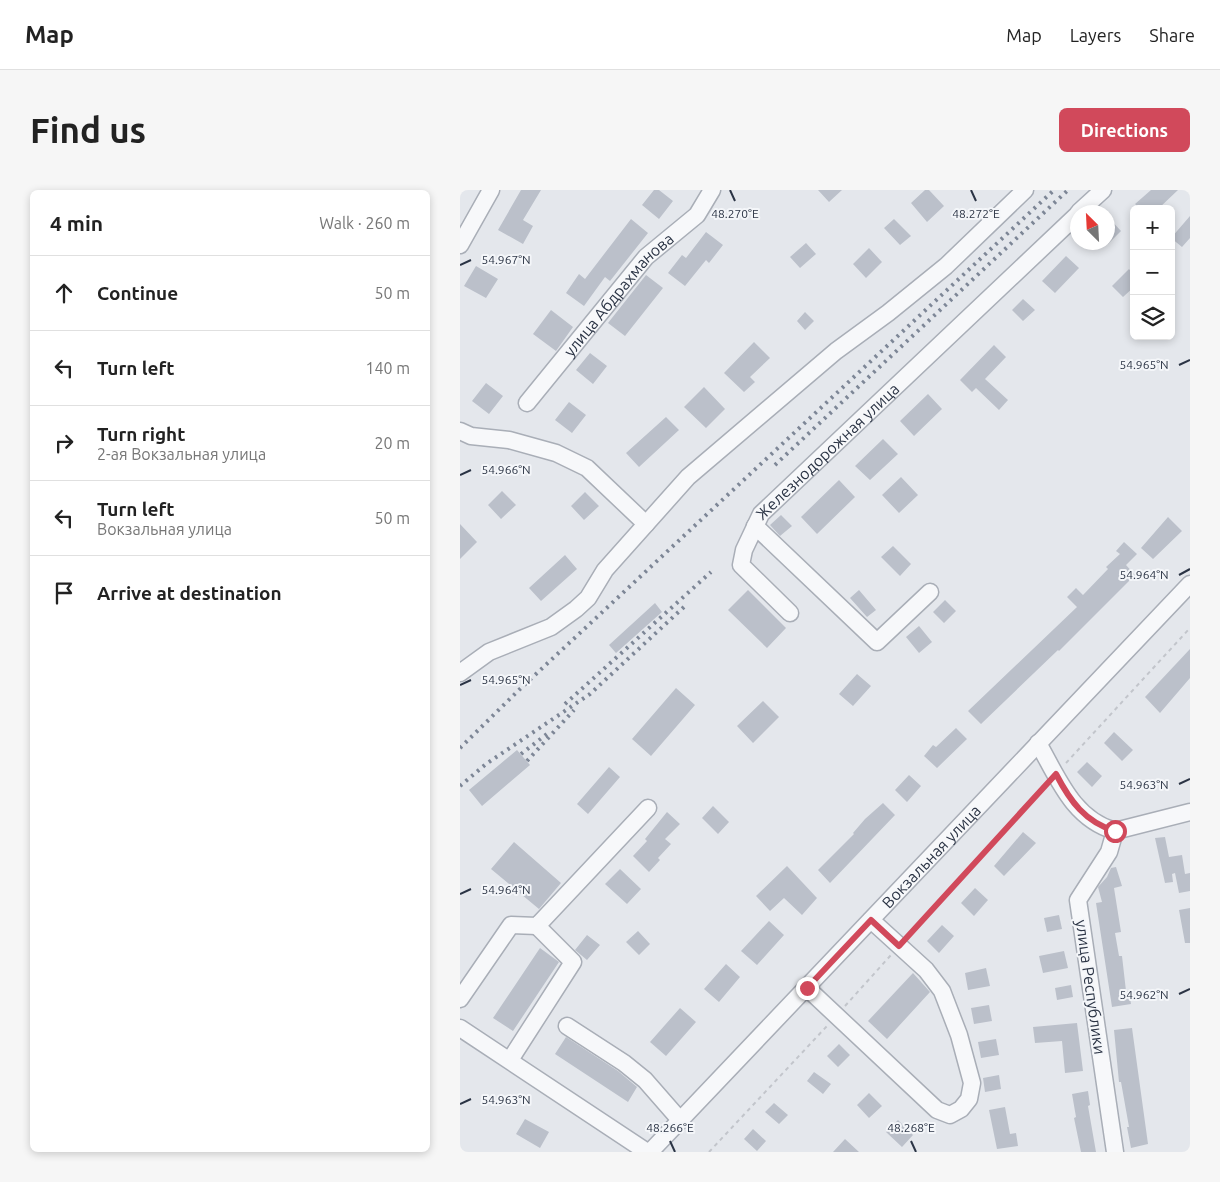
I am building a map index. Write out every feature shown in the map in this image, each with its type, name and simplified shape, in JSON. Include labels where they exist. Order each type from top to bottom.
[{"type":"street","points":[[460,245],[490,190]]},
{"type":"street","name":"улица Абдрахманова","points":[[527,403],[646,257],[697,215],[712,190]]},
{"type":"street","points":[[460,673],[489,652],[551,627],[576,610],[588,598],[605,570],[688,478],[836,351],[888,313],[946,266],[1025,190]]},
{"type":"street","name":"Железнодорожная улица","points":[[1087,205],[1103,190]]},
{"type":"street","name":"Железнодорожная улица","points":[[930,592],[877,642],[755,526],[762,514],[1070,221]]},
{"type":"street","points":[[460,432],[471,436],[509,440],[556,453],[587,468],[646,524]]},
{"type":"street","points":[[755,526],[744,550],[740,565],[790,613]]},
{"type":"street","name":"Вокзальная улица","points":[[649,1152],[1190,584]]},
{"type":"street","points":[[1038,742],[1067,795],[1087,818],[1100,827],[1115,831],[1190,812]]},
{"type":"street","points":[[537,926],[648,808]]},
{"type":"street","name":"улица Республики","points":[[1115,831],[1108,852],[1078,900],[1115,1152]]},
{"type":"street","points":[[807,988],[937,1110],[950,1115],[961,1109],[969,1099],[972,1083],[960,1035],[942,992],[926,970],[871,920]]},
{"type":"street","points":[[460,999],[511,925],[537,926],[573,962],[510,1060]]},
{"type":"street","points":[[567,1026],[624,1063],[645,1080],[680,1120]]},
{"type":"street","points":[[460,1028],[649,1152]]},
{"type":"path","points":[[709,1152],[836,1016],[1190,628]]},
{"type":"building","points":[[521,190],[541,190],[523,220],[533,226],[523,244],[498,230]]},
{"type":"building","points":[[654,190],[659,190],[673,201],[659,219],[642,205]]},
{"type":"building","points":[[818,190],[842,190],[829,202]]},
{"type":"building","points":[[925,190],[929,190],[944,206],[927,222],[911,203]]},
{"type":"building","points":[[1151,190],[1178,190],[1162,205],[1135,204]]},
{"type":"building","points":[[1190,216],[1190,238],[1182,247],[1175,241],[1175,233]]},
{"type":"building","points":[[631,219],[648,233],[610,281],[605,277],[584,306],[566,293],[579,274],[585,279]]},
{"type":"building","points":[[894,219],[911,236],[900,245],[884,228]]},
{"type":"building","points":[[1115,225],[1121,231],[1115,237]]},
{"type":"building","points":[[706,232],[723,245],[709,263],[706,260],[685,286],[668,273],[682,255],[686,258]]},
{"type":"building","points":[[806,243],[816,254],[800,268],[790,257]]},
{"type":"building","points":[[869,248],[882,262],[866,278],[853,264]]},
{"type":"building","points":[[1066,256],[1079,268],[1055,293],[1042,281]]},
{"type":"building","points":[[476,266],[498,279],[486,298],[464,286]]},
{"type":"building","points":[[1129,269],[1130,291],[1123,297],[1112,286]]},
{"type":"building","points":[[646,275],[663,288],[625,336],[608,323]]},
{"type":"building","points":[[1023,299],[1035,310],[1023,321],[1012,310]]},
{"type":"building","points":[[551,310],[573,327],[556,351],[533,334]]},
{"type":"building","points":[[805,312],[814,321],[805,330],[797,321]]},
{"type":"building","points":[[754,342],[770,358],[750,377],[755,382],[744,392],[724,373]]},
{"type":"building","points":[[994,345],[1006,357],[985,379],[1008,400],[999,410],[976,388],[972,392],[960,380]]},
{"type":"building","points":[[590,353],[607,366],[593,384],[576,370]]},
{"type":"building","points":[[486,383],[503,396],[489,414],[472,401]]},
{"type":"building","points":[[704,387],[725,409],[706,428],[684,407]]},
{"type":"building","points":[[928,394],[942,409],[914,436],[900,421]]},
{"type":"building","points":[[569,402],[586,415],[572,433],[555,420]]},
{"type":"building","points":[[666,417],[679,430],[639,467],[626,453]]},
{"type":"building","points":[[883,439],[898,454],[870,480],[855,466]]},
{"type":"building","points":[[901,477],[918,495],[899,513],[882,495]]},
{"type":"building","points":[[839,480],[855,497],[817,534],[801,517]]},
{"type":"building","points":[[502,491],[516,505],[501,519],[488,505]]},
{"type":"building","points":[[585,492],[599,506],[584,520],[571,506]]},
{"type":"building","points":[[781,515],[792,526],[780,536],[770,525]]},
{"type":"building","points":[[1168,517],[1182,531],[1153,559],[1141,548]]},
{"type":"building","points":[[460,524],[477,542],[460,559]]},
{"type":"building","points":[[1124,542],[1137,554],[1126,565],[1135,575],[1059,651],[981,724],[968,711],[1077,607],[1067,597],[1076,588],[1083,595],[1108,569],[1106,567],[1120,554],[1116,551]]},
{"type":"building","points":[[893,546],[911,564],[900,576],[881,557]]},
{"type":"building","points":[[565,555],[577,569],[541,601],[529,588]]},
{"type":"building","points":[[748,590],[786,628],[767,648],[728,610]]},
{"type":"building","points":[[859,590],[876,610],[867,617],[850,598]]},
{"type":"building","points":[[945,600],[956,611],[944,623],[933,612]]},
{"type":"building","points":[[655,603],[662,612],[616,653],[609,645]]},
{"type":"building","points":[[919,626],[932,642],[919,653],[906,637]]},
{"type":"building","points":[[1190,649],[1190,678],[1160,713],[1145,697]]},
{"type":"building","points":[[857,674],[871,686],[853,706],[839,694]]},
{"type":"building","points":[[676,688],[695,705],[651,756],[632,739]]},
{"type":"building","points":[[763,701],[779,717],[753,743],[737,726]]},
{"type":"building","points":[[956,728],[967,739],[937,768],[924,756],[933,745],[936,747]]},
{"type":"building","points":[[1114,732],[1133,750],[1122,761],[1104,743]]},
{"type":"building","points":[[517,750],[530,765],[482,806],[469,790]]},
{"type":"building","points":[[1087,762],[1102,776],[1092,787],[1077,772]]},
{"type":"building","points":[[609,767],[620,777],[588,814],[577,804]]},
{"type":"building","points":[[909,775],[921,786],[907,802],[895,790]]},
{"type":"building","points":[[883,803],[895,815],[830,883],[818,870],[854,834],[865,819]]},
{"type":"building","points":[[713,806],[729,822],[718,834],[702,818]]},
{"type":"building","points":[[667,812],[680,824],[665,839],[671,844],[658,858],[660,860],[649,872],[633,856],[647,841],[645,839]]},
{"type":"building","points":[[1023,832],[1036,843],[1004,876],[994,866]]},
{"type":"building","points":[[1165,837],[1169,857],[1182,855],[1185,874],[1190,873],[1190,891],[1179,893],[1175,873],[1172,874],[1173,882],[1165,883],[1155,838]]},
{"type":"building","points":[[514,842],[561,883],[539,909],[491,869]]},
{"type":"building","points":[[787,866],[817,898],[802,915],[784,898],[770,911],[756,896]]},
{"type":"building","points":[[1116,867],[1122,886],[1114,888],[1121,932],[1115,933],[1119,956],[1122,956],[1126,991],[1129,991],[1131,1004],[1112,1007],[1096,903],[1102,902],[1098,887],[1107,877],[1111,868]]},
{"type":"building","points":[[620,869],[641,889],[627,904],[605,884]]},
{"type":"building","points":[[975,888],[988,900],[974,916],[961,903]]},
{"type":"building","points":[[1190,908],[1190,943],[1185,943],[1179,910]]},
{"type":"building","points":[[1059,915],[1062,929],[1047,932],[1044,918]]},
{"type":"building","points":[[769,921],[784,935],[757,965],[741,951]]},
{"type":"building","points":[[942,925],[954,936],[939,953],[927,941]]},
{"type":"building","points":[[638,931],[650,944],[639,955],[626,942]]},
{"type":"building","points":[[587,935],[600,945],[587,960],[575,950]]},
{"type":"building","points":[[540,948],[559,962],[513,1031],[493,1018]]},
{"type":"building","points":[[1064,951],[1068,968],[1043,973],[1039,956]]},
{"type":"building","points":[[726,964],[740,977],[719,1002],[704,989]]},
{"type":"building","points":[[986,968],[990,986],[968,990],[965,973]]},
{"type":"building","points":[[913,973],[930,992],[887,1039],[868,1021]]},
{"type":"building","points":[[1071,985],[1073,997],[1057,1000],[1055,988]]},
{"type":"building","points":[[989,1005],[992,1021],[974,1024],[971,1008]]},
{"type":"building","points":[[680,1008],[696,1022],[666,1056],[650,1042]]},
{"type":"building","points":[[1077,1023],[1083,1071],[1065,1073],[1062,1041],[1035,1043],[1033,1027]]},
{"type":"building","points":[[1132,1028],[1148,1144],[1131,1148],[1121,1082],[1119,1082],[1114,1030]]},
{"type":"building","points":[[566,1037],[618,1071],[637,1087],[628,1102],[555,1054]]},
{"type":"building","points":[[996,1039],[999,1055],[981,1058],[978,1042]]},
{"type":"building","points":[[839,1044],[850,1055],[838,1067],[827,1056]]},
{"type":"building","points":[[814,1072],[831,1084],[823,1094],[807,1081]]},
{"type":"building","points":[[999,1075],[1001,1089],[985,1092],[983,1078]]},
{"type":"building","points":[[1088,1091],[1090,1105],[1088,1106],[1096,1152],[1081,1152],[1074,1118],[1076,1117],[1072,1094]]},
{"type":"building","points":[[869,1093],[882,1106],[869,1118],[857,1105]]},
{"type":"building","points":[[774,1103],[788,1115],[779,1124],[765,1112]]},
{"type":"building","points":[[1005,1107],[1010,1134],[1016,1133],[1018,1146],[997,1149],[989,1110]]},
{"type":"building","points":[[525,1119],[549,1132],[540,1148],[516,1134]]},
{"type":"building","points":[[898,1120],[913,1135],[902,1147],[886,1132]]},
{"type":"building","points":[[753,1129],[766,1141],[757,1151],[744,1139]]},
{"type":"building","points":[[845,1139],[859,1152],[833,1152]]},
{"type":"railway","points":[[460,748],[520,689],[1054,190]]},
{"type":"railway","points":[[775,465],[1068,190]]},
{"type":"railway","points":[[565,704],[711,572]]},
{"type":"railway","points":[[460,786],[486,764],[590,694],[685,606]]},
{"type":"railway","points":[[527,761],[574,710]]},
{"type":"railway","points":[[521,754],[547,734]]},
{"type":"route","points":[[807,988],[871,920],[899,946],[1056,774],[1067,795],[1087,818],[1100,827],[1115,831]]}]
